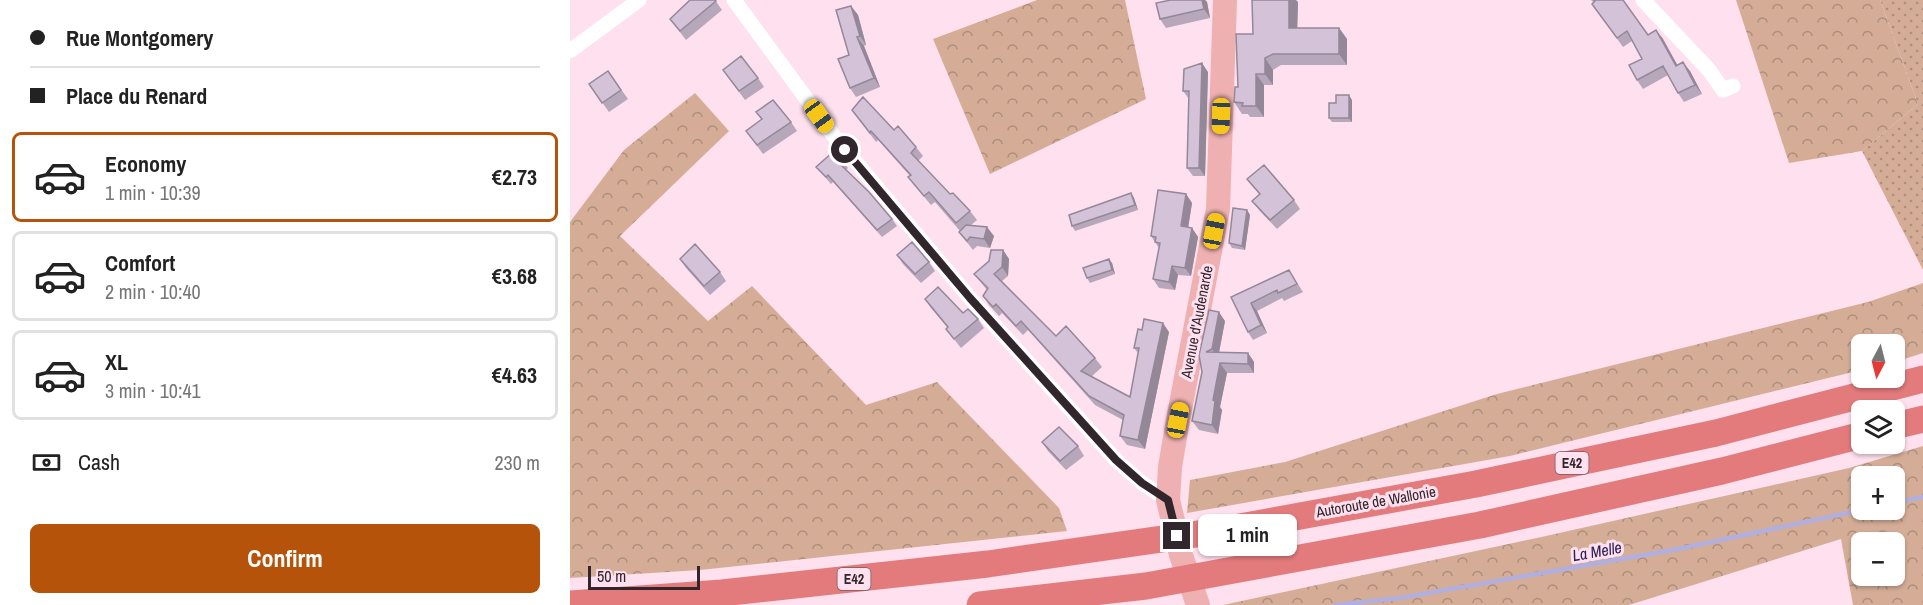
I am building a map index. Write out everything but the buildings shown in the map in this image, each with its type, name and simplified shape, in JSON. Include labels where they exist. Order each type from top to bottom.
[{"type":"highway","name":"Autoroute de Wallonie","points":[[570,604],[745,591],[988,564],[1218,531],[1476,483],[1693,438],[1923,379]]},
{"type":"highway","points":[[1905,423],[1923,419]]},
{"type":"highway","points":[[980,605],[1146,586],[1480,525],[1722,471],[1851,438]]},
{"type":"main road","name":"Avenue d'Audenarde","points":[[1198,605],[1181,555],[1168,500],[1170,467],[1178,420],[1218,209],[1225,0]]},
{"type":"street","points":[[570,51],[639,0]]},
{"type":"street","points":[[734,0],[833,135],[970,298],[1116,460],[1142,483],[1168,500]]},
{"type":"street","points":[[1643,0],[1709,70],[1723,90],[1733,86]]},
{"type":"green space","points":[[1037,0],[1125,0],[1146,99],[990,174],[933,39]]},
{"type":"green space","points":[[1736,0],[1880,0],[1918,104],[1862,151],[1789,163]]},
{"type":"green space","points":[[1880,0],[1923,0],[1923,270],[1862,151],[1918,104]]},
{"type":"green space","points":[[695,93],[729,131],[620,236],[708,321],[752,286],[866,405],[937,382],[1059,508],[1067,531],[700,570],[570,578],[570,222],[624,150]]},
{"type":"green space","points":[[1923,283],[1923,353],[1905,359],[1905,334],[1851,334],[1851,372],[1510,456],[1187,513],[1190,480],[1285,462],[1497,394],[1868,302]]},
{"type":"green space","points":[[1923,446],[1923,605],[1853,605],[1841,539],[1629,605],[1223,605],[1851,467],[1851,520],[1905,520],[1905,466],[1856,466],[1896,454],[1905,454],[1905,451]]},
{"type":"waterway","name":"La Melle","points":[[1905,501],[1923,497]]},
{"type":"waterway","name":"La Melle","points":[[1335,605],[1400,598],[1678,549],[1851,512]]},
{"type":"route","points":[[845,150],[970,298],[1116,460],[1142,483],[1168,500],[1177,536]]}]
